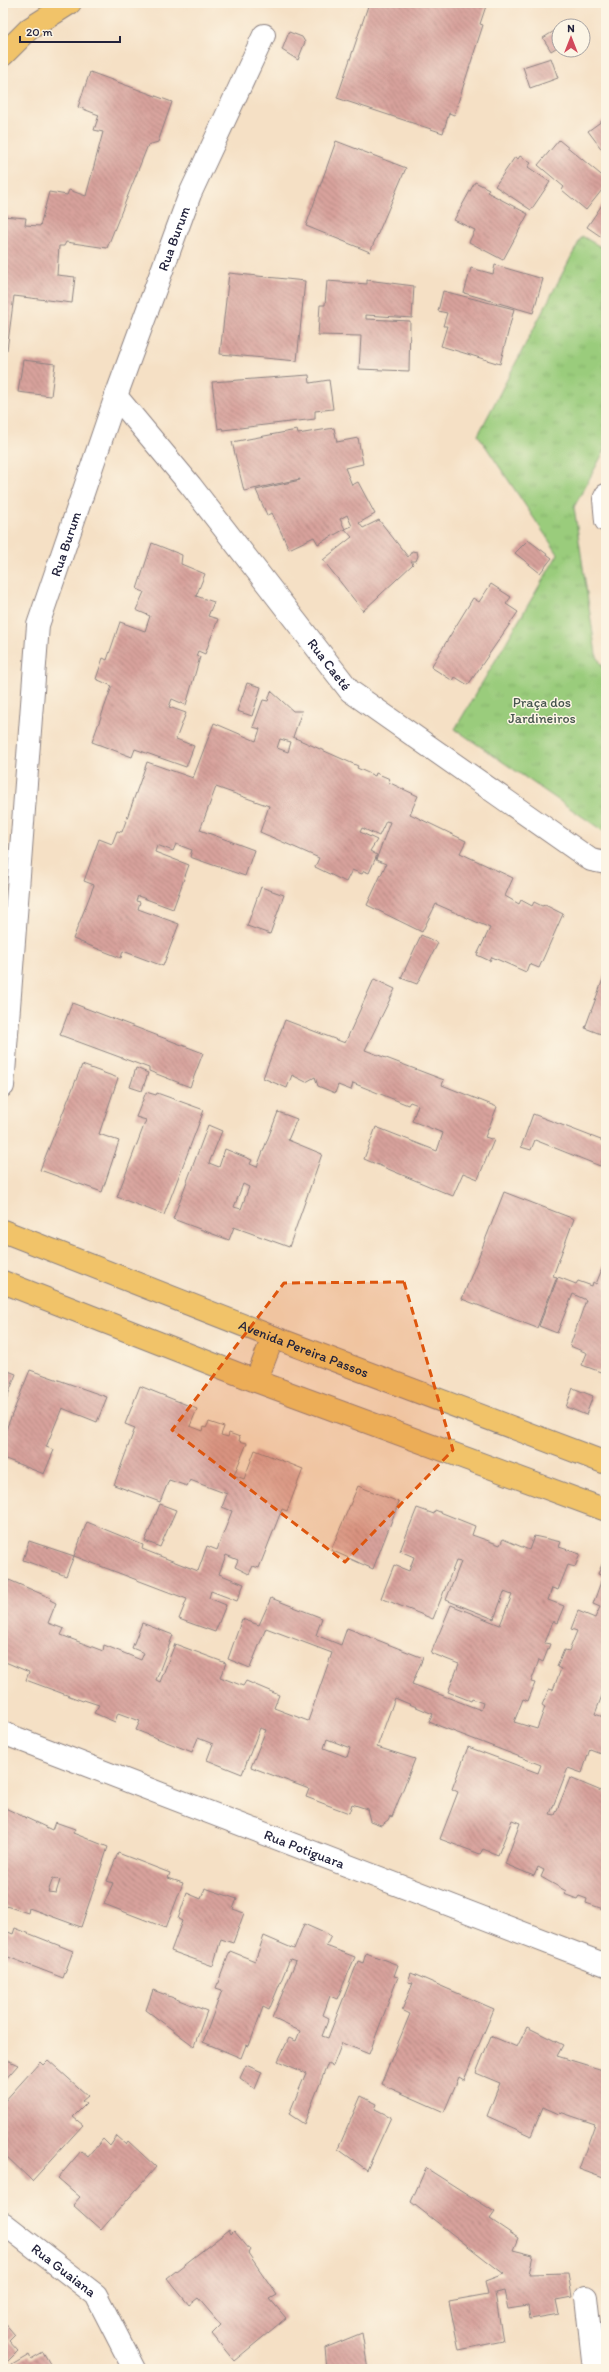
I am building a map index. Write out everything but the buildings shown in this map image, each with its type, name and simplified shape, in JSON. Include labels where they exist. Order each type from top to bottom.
[{"type":"main road","points":[[3,55],[28,29],[70,3]]},
{"type":"main road","name":"Avenida Pereira Passos","points":[[3,1231],[273,1337],[606,1463]]},
{"type":"main road","points":[[3,1282],[256,1381],[606,1510]]},
{"type":"main road","points":[[256,1381],[273,1337]]},
{"type":"street","name":"Rua Burum","points":[[3,1086],[38,625],[116,396],[190,194],[264,35]]},
{"type":"street","name":"Rua Caeté","points":[[116,396],[192,486],[350,691],[591,860],[606,863]]},
{"type":"street","points":[[606,495],[604,499],[606,521]]},
{"type":"street","name":"Rua Potiguara","points":[[3,1733],[606,1965]]},
{"type":"street","name":"Rua Guaiana","points":[[3,2223],[96,2295],[134,2369]]},
{"type":"street","points":[[586,2297],[594,2369]]},
{"type":"highlighted area","points":[[404,1282],[453,1450],[345,1562],[172,1430],[284,1283]]},
{"type":"green space","name":"Praça dos Jardineiros","points":[[582,236],[606,250],[606,448],[574,507],[596,654],[606,674],[606,833],[455,729],[558,554],[478,435]]}]
